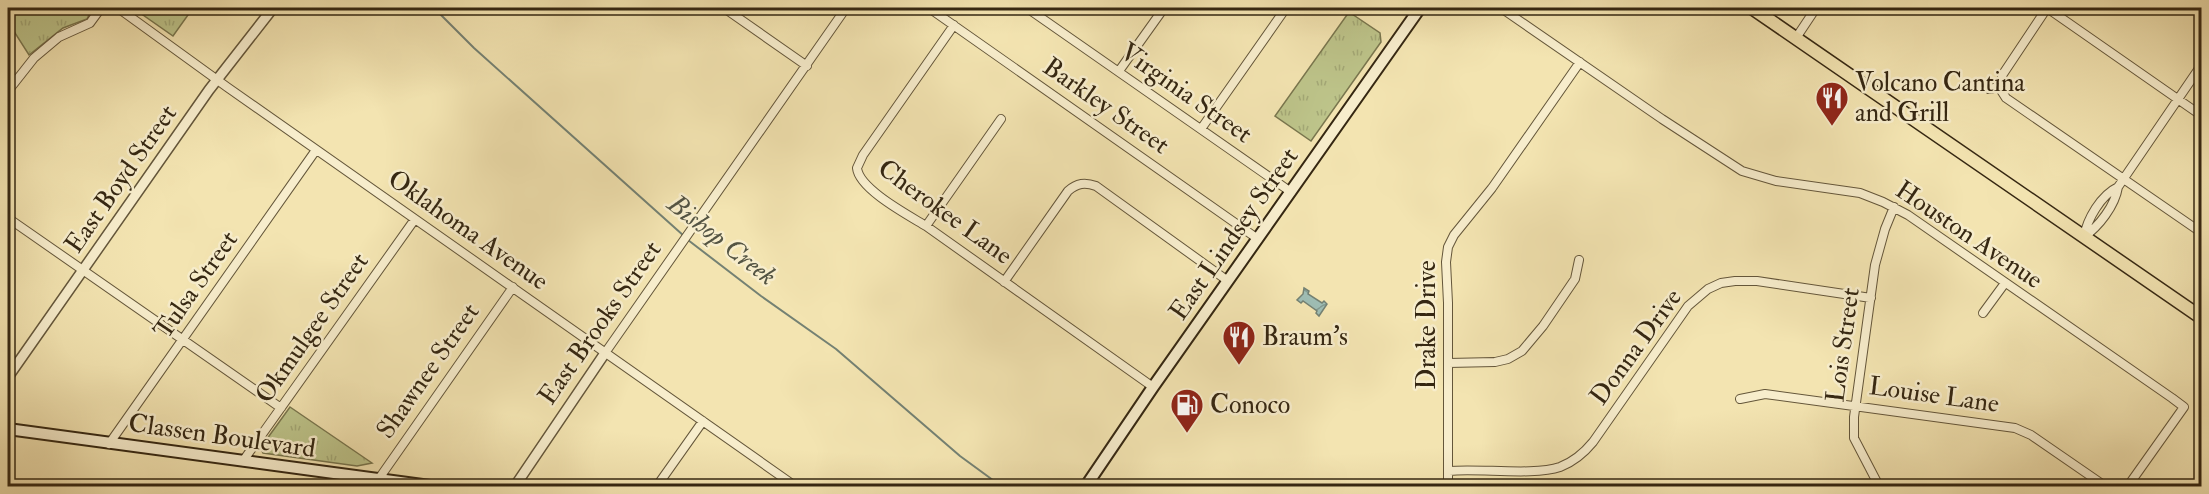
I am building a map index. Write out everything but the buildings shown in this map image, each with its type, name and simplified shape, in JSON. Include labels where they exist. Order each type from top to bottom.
[{"type":"main road","name":"East Lindsey Street","points":[[1086,486],[1420,8]]},
{"type":"main road","points":[[1752,8],[2202,318]]},
{"type":"main road","name":"Classen Boulevard","points":[[8,429],[430,486]]},
{"type":"street","points":[[8,92],[33,58],[59,37],[90,23],[101,8]]},
{"type":"street","name":"Oklahoma Avenue","points":[[118,8],[795,486]]},
{"type":"street","name":"East Boyd Street","points":[[8,377],[217,79],[273,8]]},
{"type":"street","points":[[724,8],[807,66]]},
{"type":"street","name":"East Brooks Street","points":[[514,486],[846,8]]},
{"type":"street","name":"Barkley Street","points":[[929,8],[1258,239]]},
{"type":"street","name":"Virginia Street","points":[[1027,8],[1038,11],[1291,192]]},
{"type":"street","points":[[1119,71],[1164,8]]},
{"type":"street","points":[[1201,129],[1286,8]]},
{"type":"street","name":"Houston Avenue","points":[[1501,8],[1719,158],[1742,171],[1776,181],[1860,193],[1894,207],[2184,407],[2128,486]]},
{"type":"street","points":[[1796,38],[1816,8]]},
{"type":"street","points":[[2202,116],[2047,8],[2003,74],[1999,87],[2006,98],[2202,233]]},
{"type":"street","name":"Cherokee Lane","points":[[954,25],[863,155],[857,168],[861,180],[1153,387]]},
{"type":"street","name":"Drake Drive","points":[[1448,486],[1446,262],[1448,247],[1454,235],[1492,188],[1580,62]]},
{"type":"street","points":[[2084,237],[2098,224],[2116,196],[2123,179],[2202,64]]},
{"type":"street","points":[[1989,89],[1999,87]]},
{"type":"street","points":[[926,226],[1001,119]]},
{"type":"street","name":"Tulsa Street","points":[[109,444],[316,150]]},
{"type":"street","points":[[1004,282],[1065,196],[1078,184],[1096,186],[1228,281]]},
{"type":"street","name":"Lois Street","points":[[1879,486],[1854,438],[1855,405],[1878,255],[1894,207]]},
{"type":"street","points":[[8,218],[281,408]]},
{"type":"street","name":"Okmulgee Street","points":[[243,462],[415,219]]},
{"type":"street","points":[[1448,363],[1495,362],[1508,359],[1522,351],[1543,326],[1575,279],[1579,260]]},
{"type":"street","name":"Donna Drive","points":[[1449,471],[1544,469],[1562,466],[1574,459],[1586,450],[1598,435],[1688,306],[1702,292],[1721,283],[1735,280],[1757,281],[1871,298]]},
{"type":"street","points":[[1983,313],[2005,283]]},
{"type":"street","name":"Shawnee Street","points":[[378,480],[513,287]]},
{"type":"street","name":"Louise Lane","points":[[1740,399],[1765,394],[2016,428],[2031,435],[2105,486]]},
{"type":"street","points":[[657,486],[703,421]]},
{"type":"street","points":[[521,486],[524,473]]},
{"type":"street","points":[[1093,486],[1095,474]]},
{"type":"green space","points":[[8,8],[92,9],[87,19],[63,28],[29,55],[8,22]]},
{"type":"green space","points":[[133,8],[193,8],[173,36]]},
{"type":"green space","points":[[1349,12],[1380,33],[1381,42],[1311,141],[1275,116]]},
{"type":"green space","points":[[290,407],[372,463],[357,466],[263,453],[261,449],[264,443]]},
{"type":"water","points":[[1304,288],[1309,291],[1308,294],[1327,304],[1319,316],[1317,311],[1303,301],[1301,303],[1297,300],[1303,294]]},
{"type":"waterway","name":"Bishop Creek","points":[[434,8],[474,48],[684,236]]},
{"type":"waterway","name":"Bishop Creek","points":[[688,240],[761,296],[836,349],[960,456],[1001,486]]},
{"type":"place","name":"Volcano Cantina and Grill","points":[[1832,127]]},
{"type":"place","name":"Braum's","points":[[1239,366]]},
{"type":"place","name":"Conoco","points":[[1187,434]]}]
